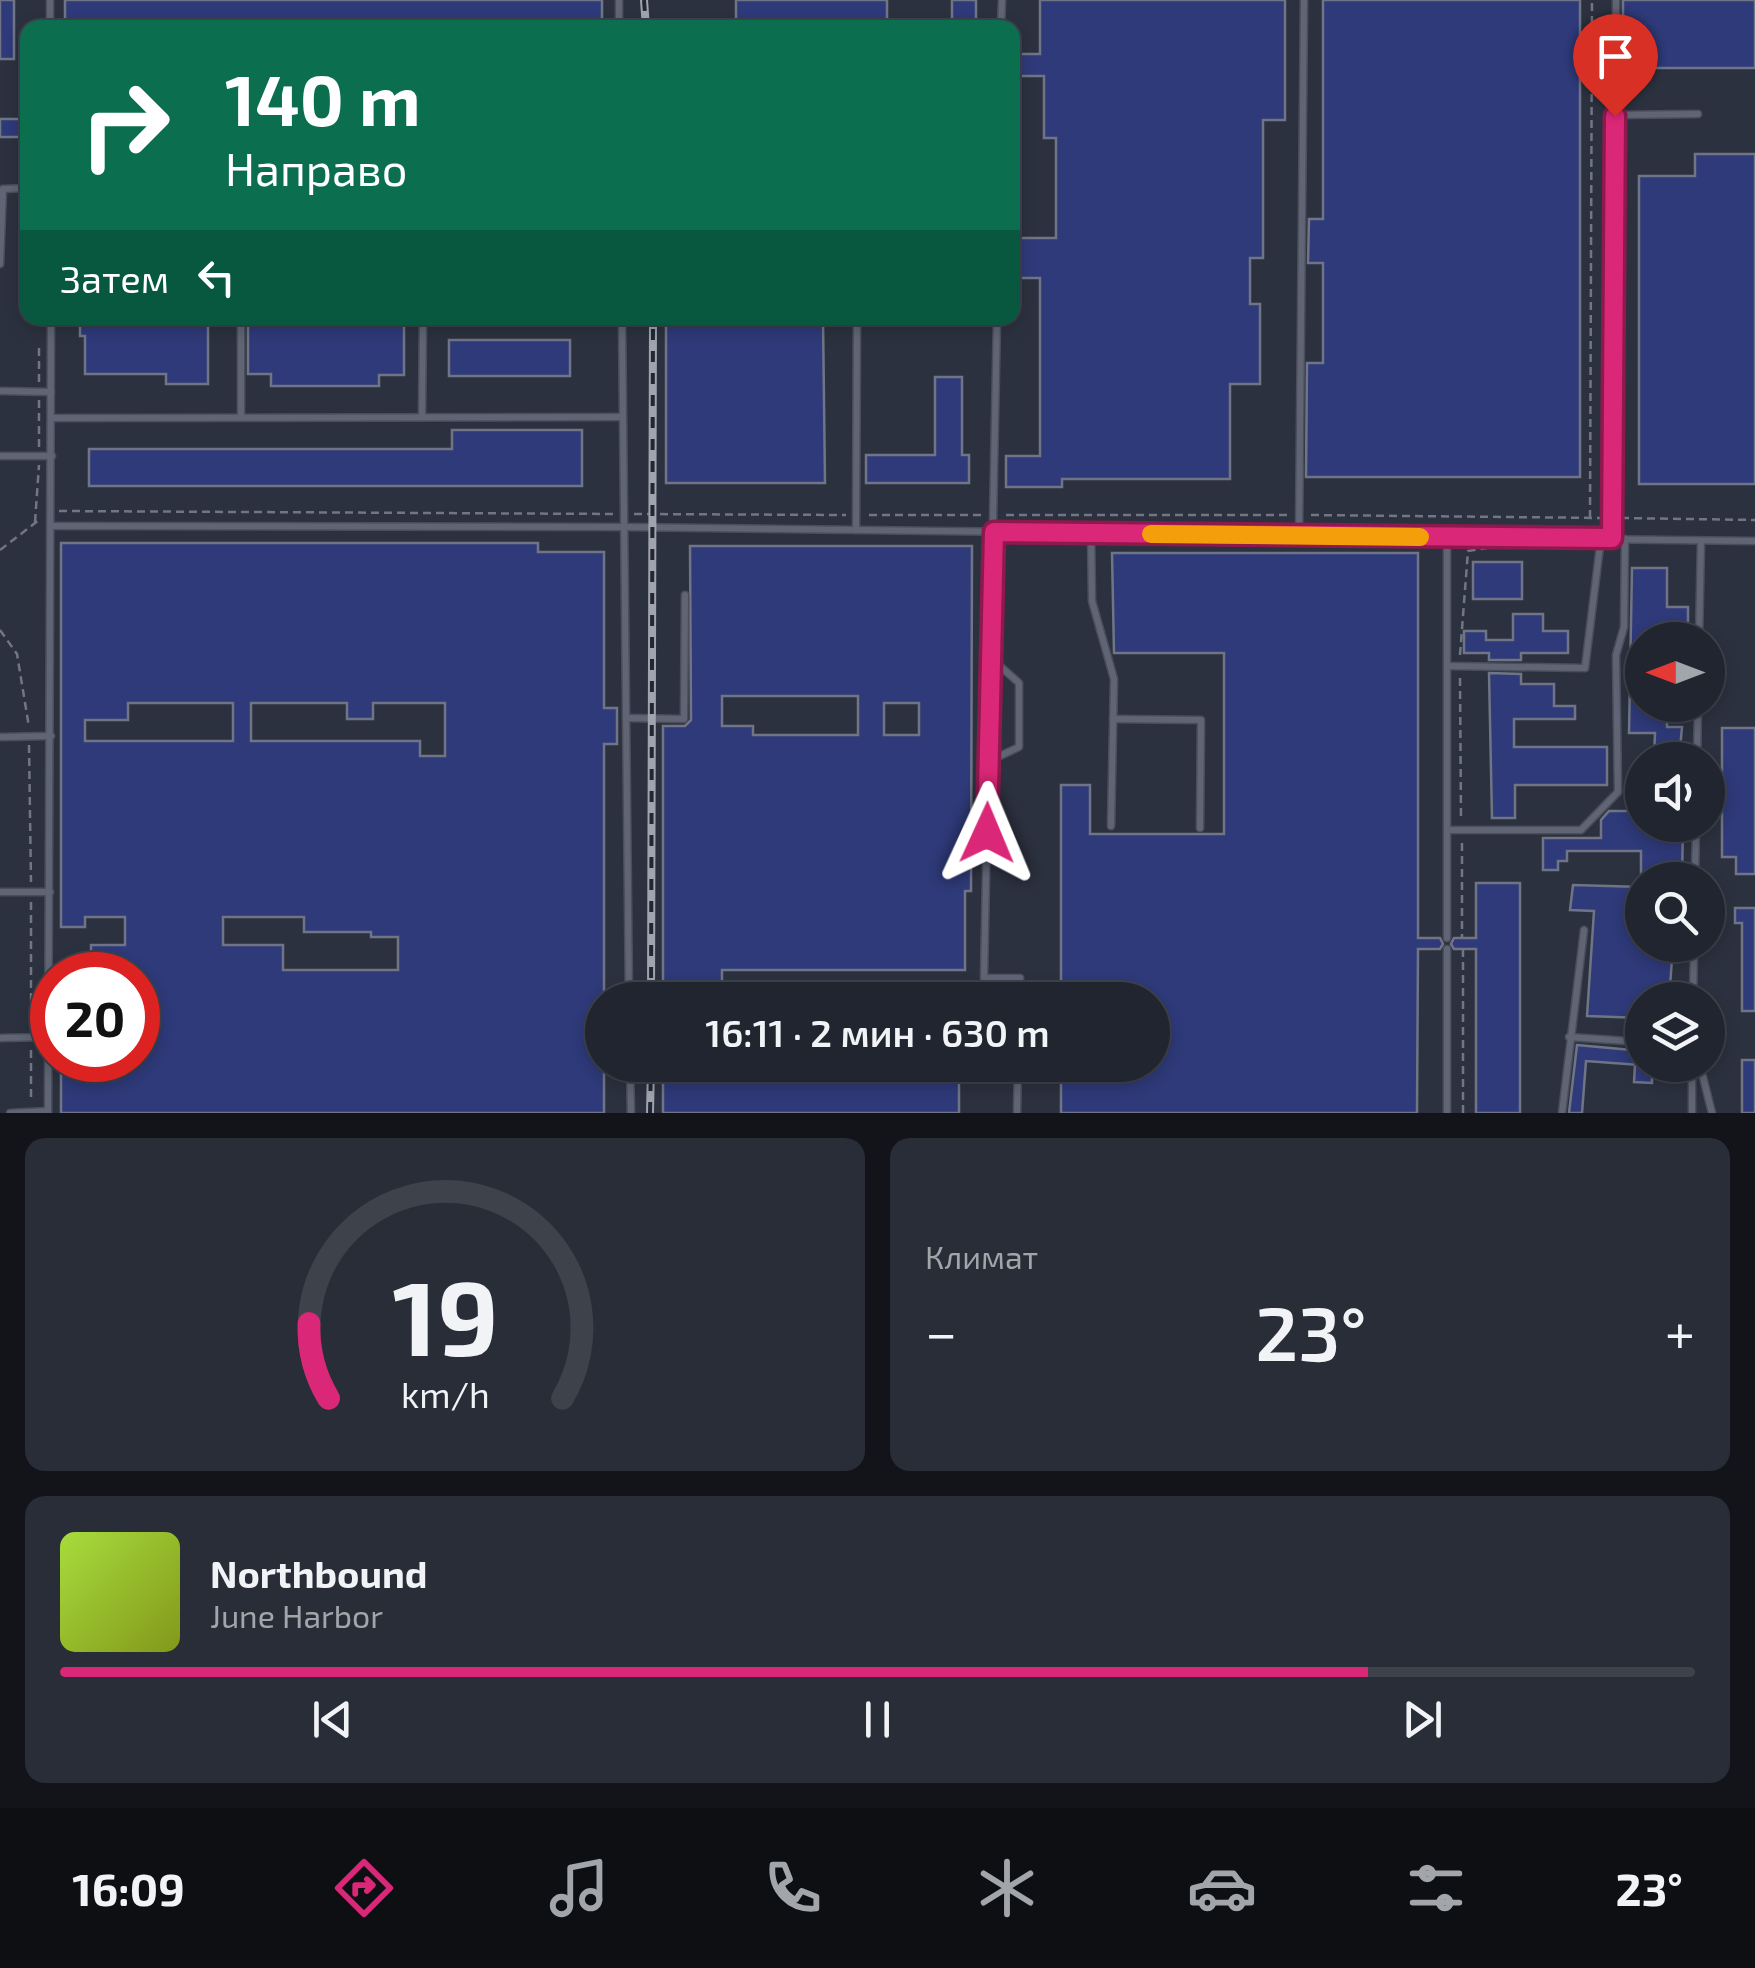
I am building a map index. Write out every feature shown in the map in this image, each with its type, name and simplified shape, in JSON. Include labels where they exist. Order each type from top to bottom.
[{"type":"lane","points":[[1299,536],[1304,0]]},
{"type":"lane","points":[[1612,538],[1616,0]]},
{"type":"lane","points":[[1615,116],[1698,114]]},
{"type":"lane","points":[[0,264],[3,190],[20,189]]},
{"type":"lane","points":[[50,952],[51,325]]},
{"type":"lane","points":[[241,325],[241,418]]},
{"type":"lane","points":[[422,325],[422,417]]},
{"type":"lane","points":[[622,325],[630,982]]},
{"type":"lane","points":[[856,530],[857,325]]},
{"type":"lane","points":[[997,325],[984,978],[1020,978],[1020,982]]},
{"type":"lane","points":[[0,391],[51,392]]},
{"type":"lane","points":[[52,418],[623,417]]},
{"type":"lane","points":[[0,456],[52,456]]},
{"type":"lane","points":[[52,526],[624,527],[1755,541]]},
{"type":"lane","points":[[1091,533],[1092,601],[1114,679],[1111,826]]},
{"type":"lane","points":[[1447,538],[1447,938]]},
{"type":"lane","points":[[1447,666],[1586,668],[1601,538]]},
{"type":"lane","points":[[1447,830],[1582,830],[1618,792],[1616,655],[1624,626],[1625,538]]},
{"type":"lane","points":[[1699,622],[1701,541]]},
{"type":"lane","points":[[626,718],[684,719],[685,595]]},
{"type":"lane","points":[[989,761],[1018,746],[1019,683],[991,658]]},
{"type":"lane","points":[[1113,719],[1200,720],[1200,828]]},
{"type":"lane","points":[[0,737],[50,736]]},
{"type":"lane","points":[[0,892],[50,892]]},
{"type":"lane","points":[[1562,1113],[1584,930]]},
{"type":"lane","points":[[1447,949],[1447,1113]]},
{"type":"lane","points":[[1569,1037],[1625,1041]]},
{"type":"lane","points":[[0,1038],[30,1038]]},
{"type":"lane","points":[[10,1113],[48,1112],[48,1082]]},
{"type":"lane","points":[[630,1082],[631,1113]]},
{"type":"lane","points":[[1017,1113],[1018,1082]]},
{"type":"lane","points":[[1692,1113],[1695,1082]]},
{"type":"lane","points":[[1702,1082],[1712,1113]]},
{"type":"path","points":[[1590,518],[1592,0]]},
{"type":"path","points":[[35,523],[39,336]]},
{"type":"path","points":[[0,550],[52,511],[1755,520]]},
{"type":"path","points":[[1462,938],[1460,666],[1468,551],[1487,551],[1488,517]]},
{"type":"path","points":[[0,630],[16,654],[29,736],[32,952]]},
{"type":"path","points":[[1463,949],[1463,1113]]},
{"type":"path","points":[[31,1082],[31,1112]]},
{"type":"building","points":[[0,0],[14,0],[14,59],[0,59]]},
{"type":"building","points":[[65,0],[602,0],[602,20],[65,20]]},
{"type":"building","points":[[736,0],[887,0],[887,20],[736,20]]},
{"type":"building","points":[[952,0],[976,0],[976,20],[952,20]]},
{"type":"building","points":[[1040,0],[1285,0],[1285,120],[1263,120],[1263,258],[1250,258],[1250,304],[1260,304],[1260,384],[1230,384],[1230,479],[1062,479],[1062,487],[1006,487],[1006,456],[1040,456],[1040,278],[1020,278],[1020,238],[1056,238],[1056,138],[1044,138],[1044,76],[1020,76],[1020,54],[1040,54]]},
{"type":"building","points":[[1323,0],[1580,0],[1580,477],[1306,477],[1307,363],[1323,363],[1323,263],[1308,263],[1309,219],[1323,219]]},
{"type":"building","points":[[1623,0],[1755,0],[1755,68],[1623,68]]},
{"type":"building","points":[[0,119],[20,119],[20,137],[0,137]]},
{"type":"building","points":[[1695,154],[1755,154],[1755,484],[1639,484],[1639,176],[1695,176]]},
{"type":"building","points":[[80,325],[208,325],[208,384],[166,384],[166,374],[85,374],[85,336],[80,336]]},
{"type":"building","points":[[248,325],[404,325],[404,375],[379,375],[379,386],[271,386],[271,374],[248,374]]},
{"type":"building","points":[[666,325],[823,325],[825,483],[666,483]]},
{"type":"building","points":[[449,340],[570,340],[570,376],[449,376]]},
{"type":"building","points":[[935,377],[962,377],[962,455],[969,455],[969,483],[866,483],[866,455],[935,455]]},
{"type":"building","points":[[452,430],[582,430],[582,486],[89,486],[89,449],[452,449]]},
{"type":"building","points":[[61,543],[538,543],[538,552],[604,552],[604,708],[617,708],[617,744],[604,744],[604,982],[585,982],[585,1082],[604,1082],[604,1113],[61,1113],[61,1082],[160,1082],[160,952],[91,952],[91,945],[125,945],[125,917],[85,917],[85,927],[61,927]],"holes":[[[128,703],[233,703],[233,741],[85,741],[85,720],[128,720]],[[251,703],[347,703],[347,719],[373,719],[373,703],[445,703],[445,756],[420,756],[420,741],[251,741]],[[223,917],[304,917],[304,932],[371,932],[371,937],[398,937],[398,970],[283,970],[283,945],[223,945]]]},
{"type":"building","points":[[690,546],[972,546],[971,891],[965,891],[965,970],[722,970],[722,982],[663,982],[663,726],[685,726],[691,720]],"holes":[[[722,696],[858,696],[858,735],[753,735],[753,726],[722,726]],[[884,703],[919,703],[919,735],[884,735]]]},
{"type":"building","points":[[1112,553],[1418,553],[1418,938],[1440,938],[1443,944],[1440,949],[1418,949],[1417,1113],[1061,1113],[1061,1082],[1170,1082],[1170,982],[1061,982],[1061,785],[1090,785],[1090,834],[1224,834],[1224,653],[1114,653]]},
{"type":"building","points":[[1473,562],[1522,562],[1522,599],[1473,599]]},
{"type":"building","points":[[1632,568],[1667,568],[1667,607],[1688,607],[1688,622],[1631,622]]},
{"type":"building","points":[[1513,614],[1543,614],[1543,631],[1568,631],[1568,653],[1521,653],[1521,660],[1489,660],[1489,653],[1464,653],[1464,631],[1486,631],[1486,640],[1513,640]]},
{"type":"building","points":[[1489,673],[1521,674],[1521,684],[1554,684],[1554,706],[1575,706],[1575,719],[1514,719],[1514,747],[1607,747],[1607,785],[1515,785],[1515,818],[1492,818]]},
{"type":"building","points":[[1629,722],[1667,722],[1667,727],[1682,727],[1681,742],[1655,742],[1655,733],[1629,733]]},
{"type":"building","points":[[1722,728],[1755,728],[1755,874],[1736,874],[1736,857],[1722,857]]},
{"type":"building","points":[[1609,811],[1625,811],[1625,842],[1683,842],[1682,862],[1641,862],[1641,851],[1567,851],[1567,861],[1558,861],[1558,870],[1543,870],[1543,838],[1601,838],[1601,820]]},
{"type":"building","points":[[1476,883],[1520,883],[1520,1113],[1476,1113],[1476,949],[1454,949],[1451,944],[1454,938],[1476,938]]},
{"type":"building","points":[[1573,885],[1625,887],[1625,962],[1672,962],[1670,982],[1625,982],[1625,1017],[1587,1016],[1594,911],[1570,910]]},
{"type":"building","points":[[1735,908],[1755,908],[1755,1011],[1742,1011],[1742,923],[1735,923]]},
{"type":"building","points":[[1577,1045],[1625,1049],[1625,1064],[1586,1061],[1582,1113],[1569,1113]]},
{"type":"building","points":[[1742,1060],[1755,1060],[1755,1113],[1742,1113]]},
{"type":"building","points":[[663,1082],[959,1082],[959,1113],[663,1113]]},
{"type":"railway","points":[[644,0],[645,20]]},
{"type":"railway","points":[[651,982],[653,325]]},
{"type":"railway","points":[[650,1113],[651,1082]]},
{"type":"slow traffic","points":[[1151,534],[1420,537]]},
{"type":"route","points":[[987,833],[994,532],[1612,538],[1615,116]]}]
